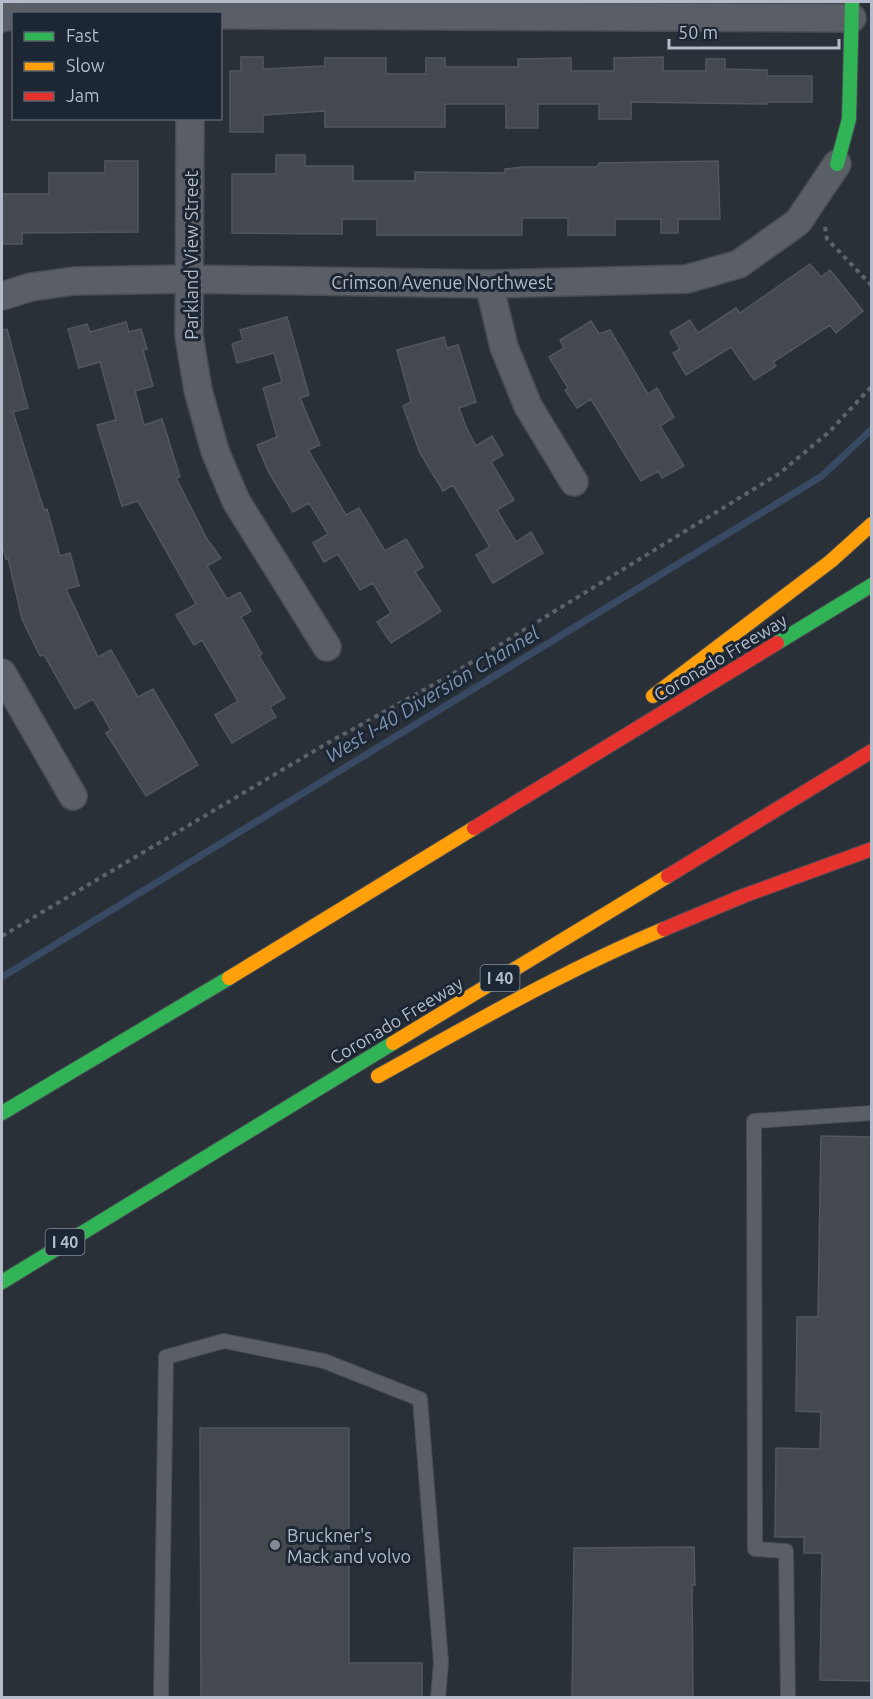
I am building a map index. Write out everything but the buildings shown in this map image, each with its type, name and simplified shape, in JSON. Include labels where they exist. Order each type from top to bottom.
[{"type":"main road","points":[[837,164],[849,119],[852,10]]},
{"type":"main road","points":[[638,707],[831,561],[872,524]]},
{"type":"main road","name":"Coronado Freeway","points":[[2,1113],[872,585]]},
{"type":"main road","points":[[470,831],[610,728]]},
{"type":"main road","name":"Coronado Freeway","points":[[2,1282],[872,751]]},
{"type":"main road","points":[[360,1085],[527,994],[627,944],[743,896],[872,849]]},
{"type":"main road","points":[[128,1203],[307,1112]]},
{"type":"street","points":[[222,13],[852,10]]},
{"type":"street","name":"Parkland View Street","points":[[190,120],[189,336],[198,390],[215,451],[236,501],[327,647]]},
{"type":"street","name":"Crimson Avenue Northwest","points":[[2,296],[31,287],[74,281],[188,279],[489,284],[687,279],[739,264],[798,222],[837,164]]},
{"type":"street","points":[[489,284],[504,347],[528,406],[574,482]]},
{"type":"street","points":[[2,673],[73,796]]},
{"type":"lane","points":[[788,1698],[786,1551],[755,1549],[754,1121],[872,1113]]},
{"type":"lane","points":[[161,1698],[166,1357],[224,1341],[324,1361],[420,1399],[441,1662],[438,1698]]},
{"type":"path","points":[[826,218],[827,239],[872,286]]},
{"type":"path","points":[[2,936],[334,738],[449,676],[733,503],[780,473],[829,432],[872,386]]},
{"type":"waterway","name":"West I-40 Diversion Channel","points":[[2,977],[822,476],[872,429]]},
{"type":"traffic: fast","points":[[837,164],[849,119],[852,2]]},
{"type":"traffic: fast","points":[[777,643],[872,585]]},
{"type":"traffic: fast","points":[[2,1113],[229,978]]},
{"type":"traffic: fast","points":[[2,1282],[393,1043]]},
{"type":"traffic: slow","points":[[653,696],[831,561],[872,524]]},
{"type":"traffic: slow","points":[[229,978],[474,828]]},
{"type":"traffic: slow","points":[[393,1043],[668,876]]},
{"type":"traffic: slow","points":[[378,1076],[555,980],[664,929]]},
{"type":"traffic: jam","points":[[474,828],[777,643]]},
{"type":"traffic: jam","points":[[668,876],[872,751]]},
{"type":"traffic: jam","points":[[664,929],[743,896],[872,849]]},
{"type":"place","name":"Bruckner's Mack and volvo","points":[[275,1545]]}]
